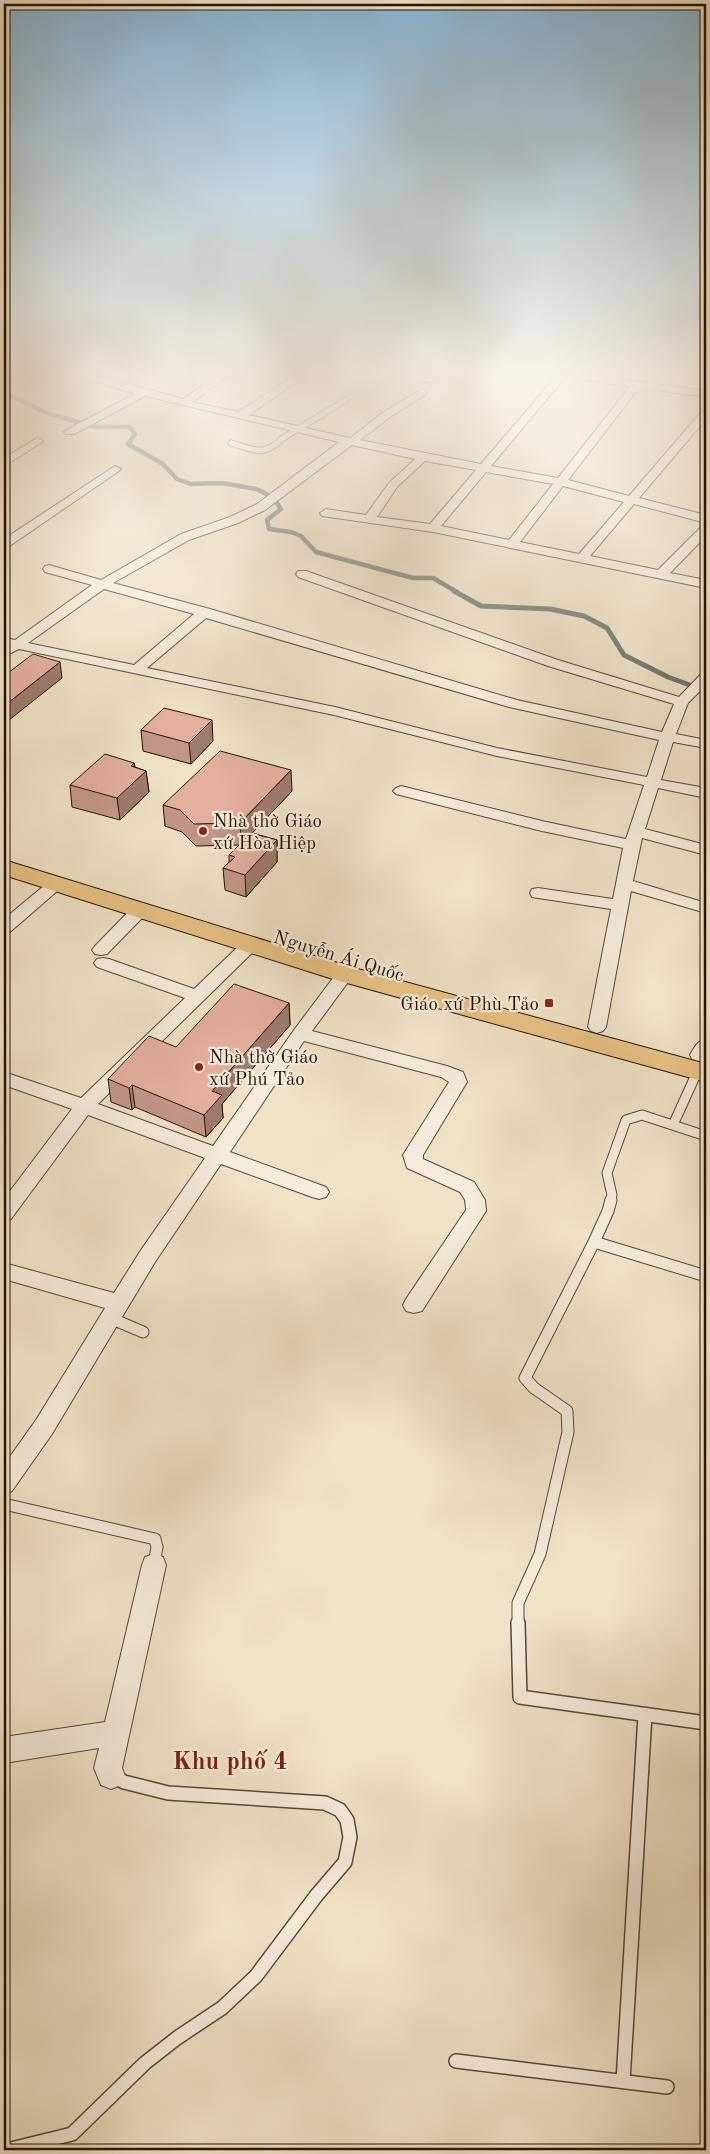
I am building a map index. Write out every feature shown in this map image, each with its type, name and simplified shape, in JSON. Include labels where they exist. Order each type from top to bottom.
[{"type":"main road","name":"Nguyễn Ái Quốc","points":[[4,853],[350,967],[703,1060]]},
{"type":"main road","name":"Nguyễn Ái Quốc","points":[[4,867],[316,965],[350,967],[597,1027],[703,1060]]},
{"type":"street","points":[[4,544],[105,476]]},
{"type":"street","points":[[4,654],[10,643],[104,583],[185,537],[234,520],[261,507],[303,476]]},
{"type":"street","points":[[369,519],[393,485],[403,476]]},
{"type":"street","points":[[433,528],[477,476]]},
{"type":"street","points":[[525,476],[561,482],[706,520]]},
{"type":"street","points":[[512,544],[566,476]]},
{"type":"street","points":[[582,558],[653,476]]},
{"type":"street","points":[[326,513],[433,528],[706,584]]},
{"type":"street","points":[[662,574],[706,529]]},
{"type":"street","points":[[49,569],[205,612],[514,704],[706,744]]},
{"type":"street","points":[[302,574],[553,663],[695,688],[667,737],[634,838],[597,1027]]},
{"type":"street","points":[[136,670],[205,612]]},
{"type":"street","points":[[10,643],[335,711],[497,752],[706,793]]},
{"type":"street","points":[[400,790],[542,826],[706,850]]},
{"type":"street","points":[[4,928],[57,884]]},
{"type":"street","points":[[624,884],[706,908]]},
{"type":"street","points":[[538,893],[620,905]]},
{"type":"street","points":[[140,910],[102,957],[197,996]]},
{"type":"street","points":[[4,1214],[84,1106],[251,944]]},
{"type":"street","points":[[4,1484],[44,1427],[114,1311],[216,1154],[300,1034],[350,967]]},
{"type":"street","points":[[300,1034],[447,1072],[456,1077],[458,1082],[413,1155],[414,1162],[467,1188],[475,1200],[476,1211],[414,1305]]},
{"type":"street","points":[[4,1078],[319,1192]]},
{"type":"street","points":[[4,1271],[114,1311]]},
{"type":"street","points":[[112,1776],[108,1768],[154,1565]]},
{"type":"street","points":[[4,1750],[115,1733]]},
{"type":"lane","points":[[672,1125],[703,1060]]},
{"type":"lane","points":[[706,1136],[642,1115],[626,1120],[607,1173],[612,1195],[608,1210],[594,1242],[525,1378],[530,1386],[556,1401],[567,1410],[568,1432],[540,1554],[518,1603],[520,1697],[706,1723]]},
{"type":"lane","points":[[594,1242],[706,1276]]},
{"type":"lane","points":[[114,1311],[143,1332]]},
{"type":"lane","points":[[4,1504],[144,1534],[155,1539],[157,1547],[154,1565]]},
{"type":"lane","points":[[623,2081],[645,1715]]},
{"type":"lane","points":[[7,2150],[72,2134],[145,2063],[176,2038],[222,2008],[256,1976],[316,1896],[345,1862],[350,1837],[347,1820],[340,1810],[325,1803],[168,1793],[124,1782],[112,1776]]},
{"type":"lane","points":[[456,2061],[667,2087]]},
{"type":"building","points":[[33,654],[60,662],[4,706],[4,676]]},
{"type":"building","points":[[164,708],[212,720],[189,743],[141,730]]},
{"type":"building","points":[[220,751],[291,770],[240,823],[194,824],[180,810],[163,805]]},
{"type":"building","points":[[105,754],[134,763],[131,766],[146,771],[117,798],[70,785]]},
{"type":"building","points":[[251,833],[277,840],[245,875],[223,868],[235,857],[229,855]]},
{"type":"building","points":[[234,984],[289,1003],[212,1091],[222,1095],[204,1115],[132,1085],[129,1088],[108,1079],[149,1036],[176,1047]]},
{"type":"waterway","points":[[174,476],[177,479],[191,484],[222,483],[256,489],[273,497],[281,509],[267,520],[269,529],[291,532],[301,536],[316,552],[413,578],[433,578],[457,592]]},
{"type":"waterway","points":[[454,591],[481,606],[550,609],[584,616],[607,628],[624,655],[668,677],[706,691]]},
{"type":"place","name":"Nhà thờ Giáo xứ Hòa Hiệp","points":[[203,831]]},
{"type":"place","name":"Giáo xứ Phù Tảo","points":[[549,1003]]},
{"type":"place","name":"Nhà thờ Giáo xứ Phú Tảo","points":[[199,1067]]},
{"type":"district","name":"Khu phố 4","points":[[230,1760]]}]
